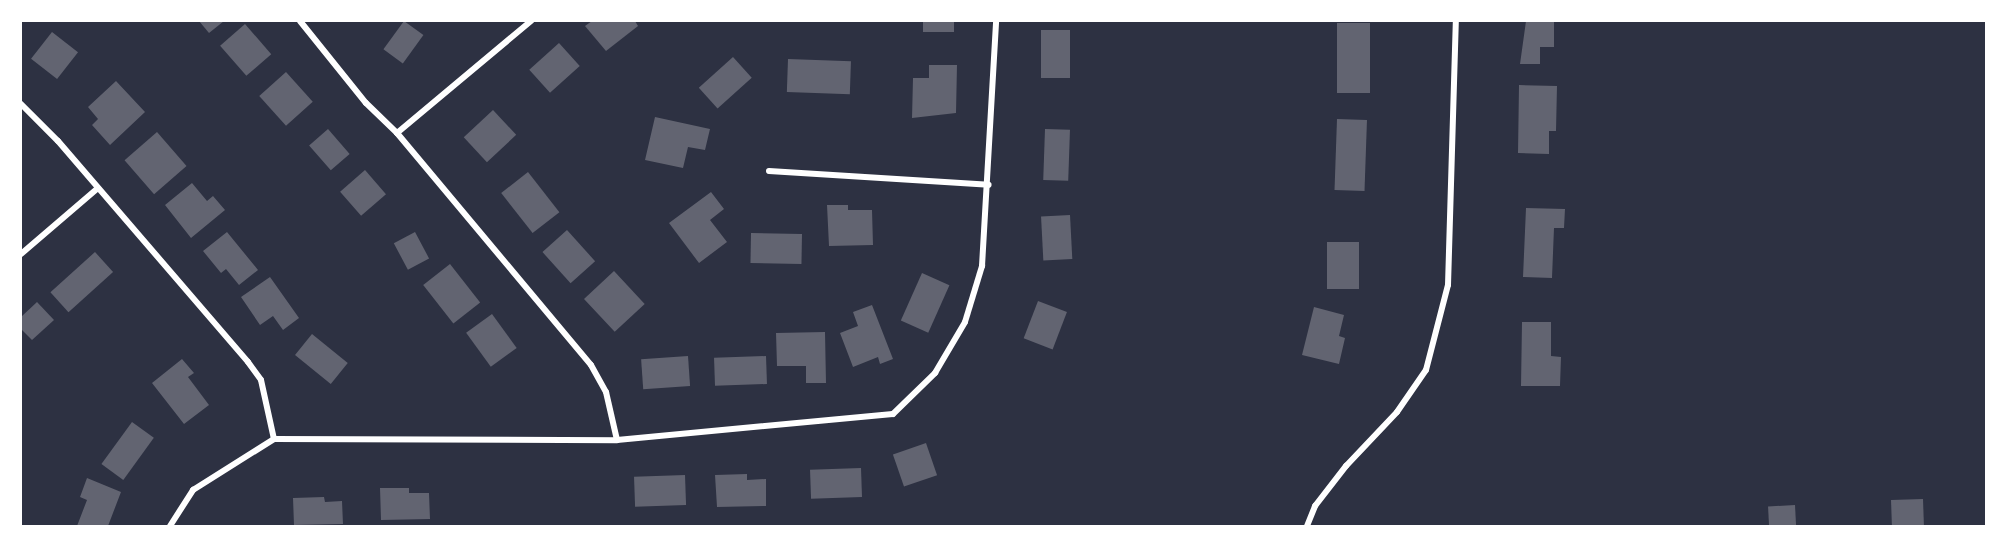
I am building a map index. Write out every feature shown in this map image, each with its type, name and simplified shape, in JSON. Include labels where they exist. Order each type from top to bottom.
[{"type":"street","points":[[300,21],[366,103],[397,133],[591,365],[606,392],[617,440]]},
{"type":"street","points":[[397,133],[531,21]]},
{"type":"street","points":[[170,526],[193,490],[274,439],[617,440],[893,414],[935,373],[965,322],[982,266],[989,185],[996,21]]},
{"type":"street","points":[[1307,526],[1316,506],[1346,466],[1397,412],[1425,369],[1448,285],[1456,21]]},
{"type":"street","points":[[21,104],[98,188],[261,380],[274,439]]},
{"type":"street","points":[[768,171],[989,185]]},
{"type":"street","points":[[21,254],[98,188]]},
{"type":"building","points":[[199,21],[224,21],[209,33]]},
{"type":"building","points":[[404,21],[423,35],[403,63],[383,49]]},
{"type":"building","points":[[592,21],[635,21],[638,26],[606,51],[585,26]]},
{"type":"building","points":[[923,21],[954,21],[954,32],[923,32]]},
{"type":"building","points":[[1526,21],[1554,21],[1554,47],[1540,47],[1540,64],[1520,64]]},
{"type":"building","points":[[1337,23],[1370,23],[1370,93],[1337,93]]},
{"type":"building","points":[[245,24],[271,54],[246,76],[220,46]]},
{"type":"building","points":[[1041,30],[1070,30],[1070,78],[1041,78]]},
{"type":"building","points":[[52,32],[78,52],[57,79],[31,59]]},
{"type":"building","points":[[559,43],[580,66],[550,93],[529,70]]},
{"type":"building","points":[[733,57],[752,78],[718,109],[699,88]]},
{"type":"building","points":[[788,59],[851,61],[850,94],[787,92]]},
{"type":"building","points":[[929,65],[957,65],[956,113],[912,118],[913,78],[929,78]]},
{"type":"building","points":[[286,72],[313,102],[286,126],[259,96]]},
{"type":"building","points":[[116,81],[145,112],[110,145],[92,125],[98,119],[88,107]]},
{"type":"building","points":[[1519,85],[1557,86],[1556,131],[1549,131],[1549,154],[1518,153]]},
{"type":"building","points":[[493,110],[516,135],[487,162],[464,137]]},
{"type":"building","points":[[655,117],[710,129],[705,150],[688,147],[683,168],[645,160]]},
{"type":"building","points":[[1337,119],[1367,120],[1365,191],[1335,190]]},
{"type":"building","points":[[328,129],[350,154],[331,170],[309,145]]},
{"type":"building","points":[[1045,129],[1070,130],[1068,181],[1043,180]]},
{"type":"building","points":[[157,132],[187,166],[154,194],[125,160]]},
{"type":"building","points":[[365,170],[386,194],[361,216],[340,192]]},
{"type":"building","points":[[528,172],[559,212],[533,233],[501,193]]},
{"type":"building","points":[[192,183],[207,201],[213,196],[225,210],[191,238],[165,205]]},
{"type":"building","points":[[711,192],[724,209],[710,220],[727,242],[699,263],[669,223]]},
{"type":"building","points":[[827,205],[848,205],[848,210],[872,210],[873,245],[829,246]]},
{"type":"building","points":[[1526,208],[1565,209],[1564,228],[1554,228],[1552,278],[1523,277]]},
{"type":"building","points":[[1070,215],[1072,259],[1043,260],[1041,217]]},
{"type":"building","points":[[567,230],[595,261],[571,283],[542,252]]},
{"type":"building","points":[[227,232],[258,270],[239,285],[226,269],[221,273],[203,251]]},
{"type":"building","points":[[415,232],[429,258],[408,270],[394,243]]},
{"type":"building","points":[[751,233],[802,234],[801,264],[750,263]]},
{"type":"building","points":[[1327,242],[1359,242],[1359,289],[1327,289]]},
{"type":"building","points":[[95,252],[113,272],[68,312],[50,292]]},
{"type":"building","points":[[450,264],[480,303],[453,324],[423,285]]},
{"type":"building","points":[[614,271],[645,304],[615,332],[584,299]]},
{"type":"building","points":[[922,273],[949,285],[928,333],[901,321]]},
{"type":"building","points":[[270,277],[299,318],[283,330],[273,316],[260,325],[241,297]]},
{"type":"building","points":[[1038,301],[1067,312],[1053,349],[1024,338]]},
{"type":"building","points":[[37,302],[54,320],[32,340],[21,329],[21,317]]},
{"type":"building","points":[[872,305],[893,359],[880,364],[878,357],[853,367],[840,333],[858,326],[853,312]]},
{"type":"building","points":[[1314,307],[1344,315],[1339,336],[1345,338],[1339,364],[1302,355]]},
{"type":"building","points":[[492,314],[517,348],[491,367],[466,333]]},
{"type":"building","points":[[1522,322],[1551,322],[1551,356],[1561,357],[1560,386],[1521,386]]},
{"type":"building","points":[[825,332],[826,383],[806,383],[806,366],[777,366],[776,333]]},
{"type":"building","points":[[312,334],[348,363],[331,384],[295,355]]},
{"type":"building","points":[[688,356],[690,386],[643,389],[641,359]]},
{"type":"building","points":[[766,356],[767,384],[715,386],[714,358]]},
{"type":"building","points":[[182,359],[194,373],[188,377],[209,405],[184,424],[152,383]]},
{"type":"building","points":[[132,422],[154,438],[123,480],[101,464]]},
{"type":"building","points":[[926,443],[937,475],[904,487],[893,454]]},
{"type":"building","points":[[861,468],[862,497],[811,499],[810,470]]},
{"type":"building","points":[[747,474],[747,480],[766,479],[766,506],[717,507],[715,475]]},
{"type":"building","points":[[685,475],[686,505],[635,507],[634,477]]},
{"type":"building","points":[[87,478],[121,492],[108,526],[77,526],[87,500],[80,497]]},
{"type":"building","points":[[380,488],[409,488],[409,493],[429,493],[430,519],[381,520]]},
{"type":"building","points":[[324,497],[325,502],[342,501],[343,524],[294,525],[293,498]]},
{"type":"building","points":[[1923,499],[1924,525],[1892,526],[1891,500]]},
{"type":"building","points":[[1795,505],[1796,526],[1769,526],[1768,506]]}]
